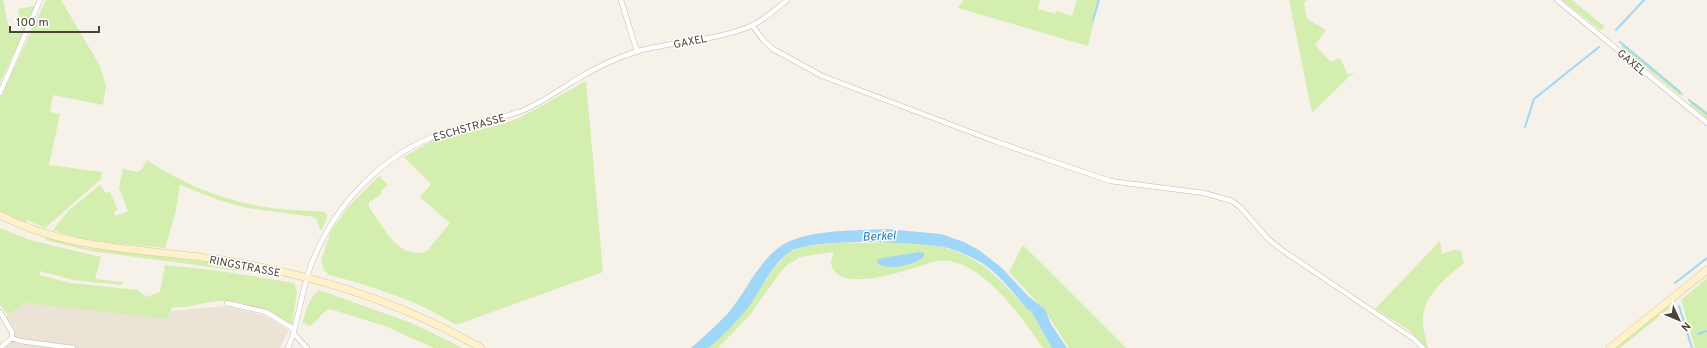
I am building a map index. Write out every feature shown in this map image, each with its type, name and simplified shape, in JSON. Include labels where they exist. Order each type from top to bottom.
[{"type":"main road","name":"RINGSTRASSE","points":[[0,215],[43,234],[77,243],[216,260],[306,278],[393,305],[447,329],[481,348]]},
{"type":"main road","points":[[1610,348],[1707,270]]},
{"type":"street","points":[[0,93],[40,0]]},
{"type":"street","points":[[621,0],[637,52]]},
{"type":"street","name":"GAXEL","points":[[637,52],[712,36],[752,25],[787,0]]},
{"type":"street","name":"GAXEL","points":[[1557,0],[1707,123]]},
{"type":"street","points":[[752,25],[764,41],[773,49],[822,76],[977,135],[1110,181],[1204,193],[1232,202],[1241,208],[1268,239],[1282,250],[1414,339],[1423,348]]},
{"type":"street","name":"ESCHSTRASSE","points":[[288,348],[306,278],[325,233],[337,214],[367,180],[390,160],[422,141],[443,133],[490,121],[534,106],[590,71],[611,61],[637,52]]},
{"type":"street","points":[[227,303],[266,312],[293,331],[307,348]]},
{"type":"street","points":[[0,312],[12,332],[12,338]]},
{"type":"street","points":[[0,348],[12,338]]},
{"type":"street","points":[[12,338],[20,341],[73,348]]},
{"type":"shaded area","points":[[25,303],[169,318],[171,311],[225,306],[266,316],[289,330],[280,348],[0,348],[0,344],[10,337],[3,319]]},
{"type":"green space","points":[[0,0],[3,0],[10,34],[22,31],[18,9],[34,6],[34,10],[0,83]]},
{"type":"green space","points":[[46,0],[61,0],[100,66],[106,86],[103,105],[53,95],[50,112],[60,114],[49,165],[102,172],[101,179],[45,228],[27,220],[24,224],[0,212],[0,98]]},
{"type":"green space","points":[[964,0],[1040,0],[1038,9],[1055,14],[1056,11],[1072,16],[1077,0],[1099,0],[1088,46],[958,8]]},
{"type":"green space","points":[[1289,0],[1306,0],[1304,4],[1307,19],[1326,30],[1315,45],[1331,62],[1340,58],[1348,75],[1356,70],[1312,113]]},
{"type":"green space","points":[[1562,0],[1572,0],[1604,26],[1603,29],[1600,30]]},
{"type":"green space","points":[[1624,44],[1684,94],[1682,96],[1679,95],[1623,49],[1621,46]]},
{"type":"green space","points":[[586,81],[603,272],[456,325],[442,316],[395,295],[329,275],[324,270],[321,261],[331,231],[349,206],[379,176],[388,185],[381,191],[382,194],[369,202],[369,207],[385,231],[399,246],[408,251],[417,253],[427,251],[450,223],[420,197],[431,184],[404,157],[433,140],[504,124],[521,117]]},
{"type":"green space","points":[[1690,102],[1694,102],[1707,112],[1707,119],[1690,105]]},
{"type":"green space","points":[[147,160],[185,182],[225,198],[271,208],[324,212],[327,214],[327,218],[321,231],[314,217],[248,208],[221,201],[180,185],[175,215],[165,248],[80,238],[53,230],[69,210],[100,185],[106,193],[110,192],[118,210],[114,212],[116,216],[128,211],[119,188],[123,169],[138,172],[142,169]]},
{"type":"green space","points":[[0,228],[30,240],[101,257],[95,279],[123,282],[122,285],[73,280],[40,271],[40,275],[70,283],[138,290],[146,297],[160,292],[165,265],[220,271],[294,283],[297,292],[292,325],[253,306],[228,301],[214,301],[187,307],[172,307],[168,319],[25,303],[8,315],[0,305]]},
{"type":"green space","points":[[46,238],[87,248],[209,262],[278,276],[91,251],[45,240]]},
{"type":"green space","points":[[1440,241],[1442,254],[1454,250],[1461,251],[1464,263],[1443,281],[1431,295],[1427,303],[1423,321],[1428,348],[1426,348],[1409,330],[1375,309]]},
{"type":"green space","points":[[842,242],[900,242],[922,244],[941,247],[972,259],[999,279],[1027,309],[1031,311],[1052,348],[1043,348],[1011,305],[998,291],[968,267],[952,261],[936,261],[878,277],[862,279],[847,278],[837,274],[831,264],[834,252],[800,257],[787,265],[749,316],[718,348],[708,348],[744,312],[775,267],[789,252],[805,246]]},
{"type":"green space","points":[[1023,245],[1126,348],[1069,348],[1044,309],[1009,272]]},
{"type":"green space","points":[[1707,278],[1707,348],[1695,348],[1681,300]]},
{"type":"green space","points":[[319,290],[409,322],[463,348],[434,348],[385,326],[330,309],[310,326],[304,323],[302,325],[310,301]]},
{"type":"green space","points":[[1667,306],[1670,308],[1620,348],[1615,348]]},
{"type":"water","name":"Berkel","points":[[887,229],[941,234],[964,242],[979,250],[1002,268],[1028,296],[1045,309],[1051,324],[1067,348],[1052,348],[1031,311],[1027,309],[997,275],[975,259],[943,247],[888,242],[863,242],[817,245],[800,248],[788,253],[772,270],[752,302],[726,332],[708,348],[691,348],[729,312],[763,263],[780,247],[790,241],[813,234],[838,231]]},
{"type":"water","points":[[919,252],[924,253],[924,257],[908,265],[889,267],[878,264],[877,260],[882,258]]},
{"type":"waterway","points":[[1093,20],[1099,0]]},
{"type":"waterway","points":[[1616,30],[1644,0]]},
{"type":"waterway","points":[[1620,42],[1680,92]]},
{"type":"waterway","points":[[1525,127],[1534,99],[1599,47]]},
{"type":"waterway","points":[[1689,100],[1707,114]]},
{"type":"waterway","points":[[1675,283],[1707,258]]},
{"type":"waterway","points":[[1679,306],[1692,348]]},
{"type":"waterway","points":[[1698,334],[1707,331]]}]
